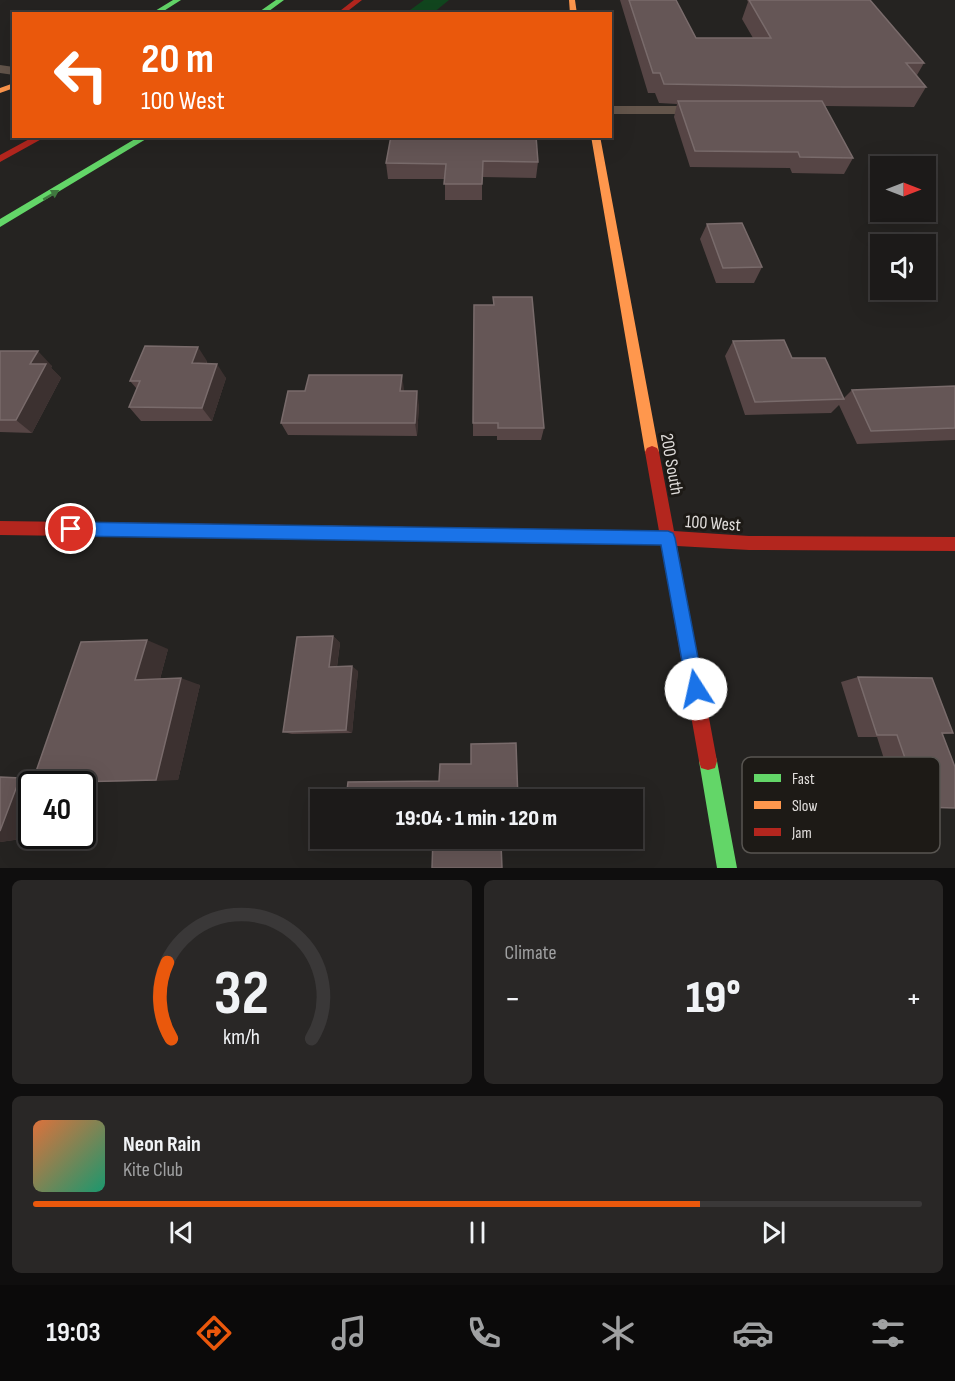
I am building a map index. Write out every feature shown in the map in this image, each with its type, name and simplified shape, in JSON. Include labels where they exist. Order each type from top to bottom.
[{"type":"main road","points":[[157,12],[178,0]]},
{"type":"main road","points":[[262,12],[281,0]]},
{"type":"main road","points":[[342,12],[359,0]]},
{"type":"main road","points":[[0,159],[39,138]]},
{"type":"main road","points":[[0,224],[144,138]]},
{"type":"main road","name":"200 South","points":[[595,138],[727,868]]},
{"type":"main road","name":"100 West","points":[[0,528],[668,538],[749,543],[955,544]]},
{"type":"lane","points":[[612,110],[714,110]]},
{"type":"green space","points":[[424,0],[449,0],[434,12],[407,12]]},
{"type":"building","points":[[629,0],[676,0],[696,38],[771,38],[749,0],[870,0],[924,63],[906,63],[926,87],[664,84],[660,73],[653,73]]},
{"type":"building","points":[[678,101],[822,101],[853,158],[800,157],[798,152],[695,151]]},
{"type":"building","points":[[391,138],[536,138],[538,162],[483,161],[482,184],[444,184],[446,164],[386,163]]},
{"type":"building","points":[[742,223],[762,267],[723,268],[707,224]]},
{"type":"building","points":[[493,297],[532,297],[544,428],[498,428],[498,423],[473,423],[474,305],[494,305]]},
{"type":"building","points":[[784,340],[792,358],[825,358],[844,399],[755,402],[733,341]]},
{"type":"building","points":[[145,346],[198,347],[192,363],[217,364],[202,408],[129,407],[140,381],[130,381]]},
{"type":"building","points":[[0,351],[38,351],[30,364],[46,364],[16,420],[0,420]]},
{"type":"building","points":[[309,375],[402,375],[400,391],[417,391],[415,423],[281,423],[288,391],[305,391]]},
{"type":"building","points":[[955,386],[955,428],[871,431],[852,390]]},
{"type":"building","points":[[333,636],[329,667],[352,666],[346,730],[283,732],[297,637]]},
{"type":"building","points":[[147,640],[135,680],[181,678],[156,780],[96,781],[96,771],[36,771],[81,642]]},
{"type":"building","points":[[858,677],[932,678],[953,733],[942,733],[955,767],[955,808],[940,808],[940,757],[905,757],[897,735],[877,735]]},
{"type":"building","points":[[516,743],[518,789],[347,789],[348,782],[439,781],[440,764],[471,764],[471,744]]},
{"type":"building","points":[[0,777],[18,778],[18,783],[0,831]]},
{"type":"building","points":[[433,849],[501,849],[502,868],[432,868]]},
{"type":"traffic: fast","points":[[157,12],[178,0]]},
{"type":"traffic: fast","points":[[262,12],[281,0]]},
{"type":"traffic: fast","points":[[0,224],[144,138]]},
{"type":"traffic: fast","points":[[708,761],[727,868]]},
{"type":"traffic: slow","points":[[572,0],[574,12]]},
{"type":"traffic: slow","points":[[0,91],[12,86]]},
{"type":"traffic: slow","points":[[595,138],[652,452]]},
{"type":"traffic: slow","points":[[288,532],[586,537]]},
{"type":"traffic: jam","points":[[342,12],[359,0]]},
{"type":"traffic: jam","points":[[0,159],[39,138]]},
{"type":"traffic: jam","points":[[652,452],[708,761]]},
{"type":"traffic: jam","points":[[0,528],[288,532]]},
{"type":"traffic: jam","points":[[586,537],[668,538],[749,543],[955,544]]},
{"type":"route","points":[[71,529],[668,538],[696,689]]}]
